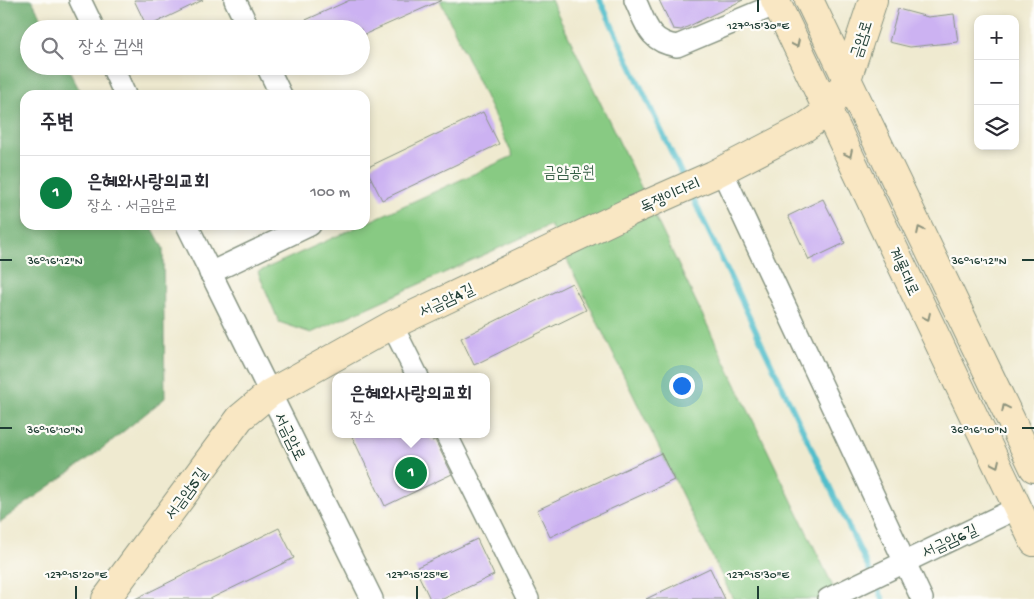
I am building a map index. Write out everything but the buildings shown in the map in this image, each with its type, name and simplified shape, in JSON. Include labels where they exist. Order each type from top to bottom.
[{"type":"main road","name":"계룡대로","points":[[809,0],[1034,468]]},
{"type":"main road","name":"금암로","points":[[847,79],[873,0]]},
{"type":"main road","name":"계룡대로","points":[[776,2],[1034,542]]},
{"type":"main road","points":[[717,173],[804,128],[828,111],[847,79]]},
{"type":"main road","name":"독쟁이다리","points":[[627,213],[717,173]]},
{"type":"main road","name":"서금암4길","points":[[270,393],[392,325],[627,213]]},
{"type":"main road","name":"서금암5길","points":[[106,599],[240,418],[270,393]]},
{"type":"street","points":[[80,0],[90,20]]},
{"type":"street","points":[[235,0],[245,20]]},
{"type":"street","points":[[636,0],[651,34],[663,44],[677,46],[776,2]]},
{"type":"street","points":[[116,75],[123,90]]},
{"type":"street","points":[[271,75],[279,90]]},
{"type":"street","points":[[717,173],[922,599]]},
{"type":"street","name":"서금암로","points":[[189,230],[372,599]]},
{"type":"street","points":[[210,273],[300,230]]},
{"type":"street","points":[[392,325],[416,373]]},
{"type":"street","points":[[448,438],[528,599]]},
{"type":"street","name":"서금암6길","points":[[828,599],[1017,508]]},
{"type":"green space","points":[[0,0],[32,0],[42,20],[20,20],[20,75],[72,75],[79,90],[20,90],[20,230],[154,230],[163,248],[165,398],[99,451],[0,522]]},
{"type":"green space","name":"금암공원","points":[[440,0],[551,0],[839,599],[733,599],[550,225],[311,333],[279,322],[258,272],[350,230],[370,230],[370,221],[513,156]]},
{"type":"waterway","points":[[600,0],[684,179]]},
{"type":"waterway","points":[[690,192],[883,599]]},
{"type":"place","name":"은혜와사랑의교회","points":[[411,473]]}]
